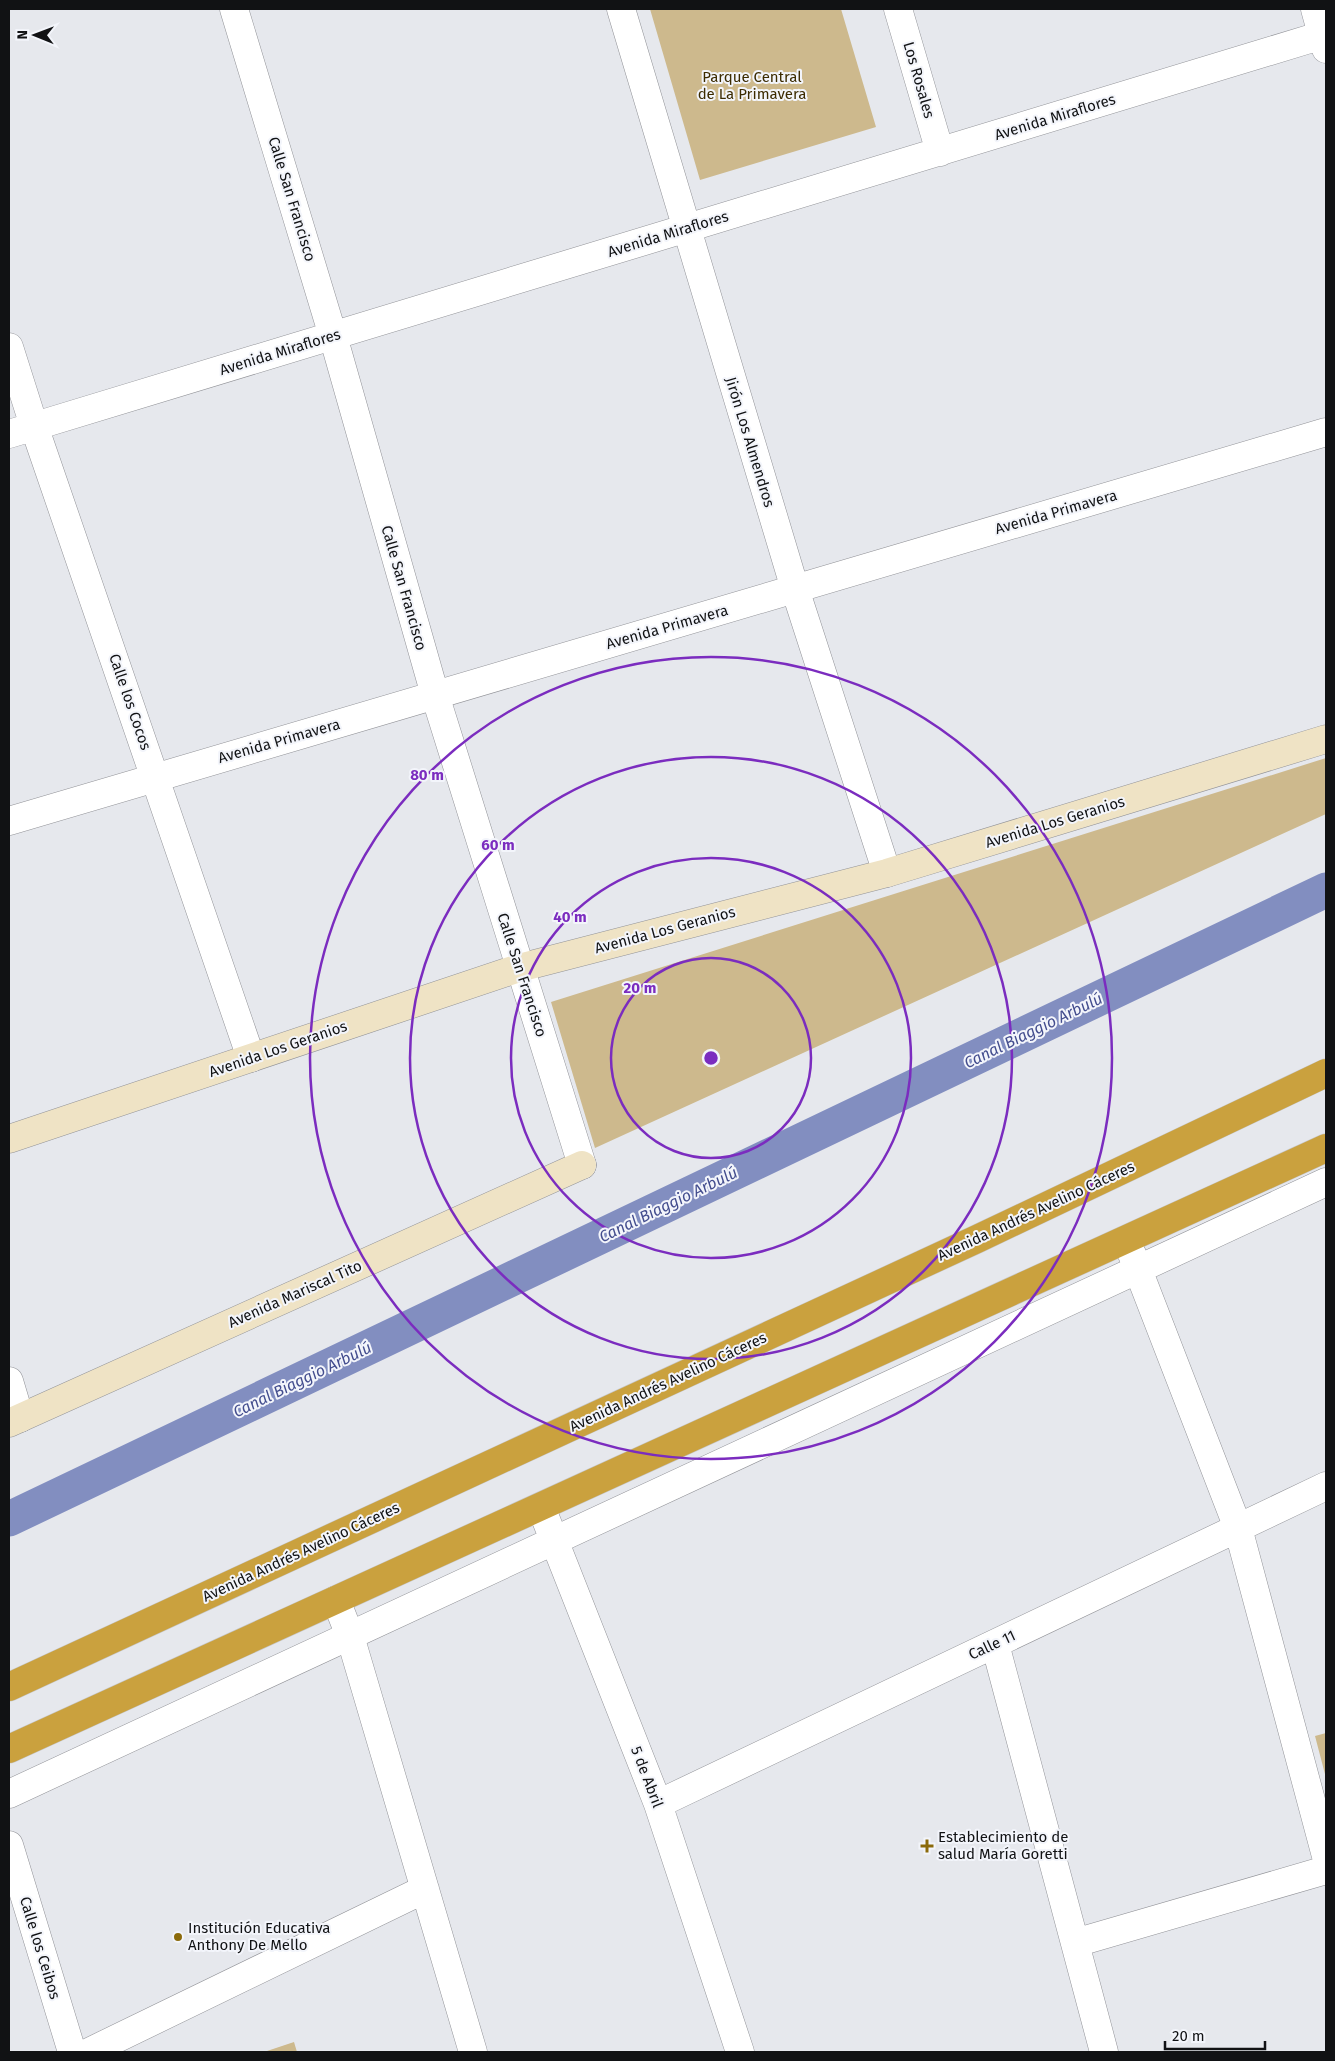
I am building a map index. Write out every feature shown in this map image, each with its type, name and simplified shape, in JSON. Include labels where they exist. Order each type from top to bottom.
[{"type":"highway","name":"Avenida Andrés Avelino Cáceres","points":[[9,1687],[977,1239],[1326,1073]]},
{"type":"highway","points":[[9,1749],[1326,1148]]},
{"type":"street","name":"Calle San Francisco","points":[[234,9],[333,336],[435,695],[582,1165]]},
{"type":"street","name":"Jirón Los Almendros","points":[[621,9],[795,589],[887,873]]},
{"type":"street","name":"Los Rosales","points":[[898,9],[940,152]]},
{"type":"street","points":[[1315,9],[1325,40]]},
{"type":"street","name":"Avenida Miraflores","points":[[21,430],[940,152],[1325,40]]},
{"type":"street","name":"Calle los Cocos","points":[[9,347],[21,430],[156,778],[251,1058]]},
{"type":"street","name":"Avenida Primavera","points":[[9,821],[1326,432]]},
{"type":"street","name":"Avenida Los Geranios","points":[[9,1139],[519,968],[887,873],[1326,739]]},
{"type":"street","name":"Avenida Mariscal Tito","points":[[14,1420],[582,1165]]},
{"type":"street","points":[[9,1794],[1326,1182]]},
{"type":"street","points":[[1126,1239],[1238,1528],[1326,1856]]},
{"type":"street","points":[[9,1381],[14,1420]]},
{"type":"street","name":"Calle 11","points":[[658,1804],[1326,1486]]},
{"type":"street","name":"5 de Abril","points":[[541,1507],[658,1804],[740,2052]]},
{"type":"street","points":[[336,1600],[350,1636],[473,2052]]},
{"type":"street","points":[[995,1644],[1104,2052]]},
{"type":"street","name":"Calle los Ceibos","points":[[9,1845],[72,2052]]},
{"type":"street","points":[[1075,1944],[1326,1870]]},
{"type":"street","points":[[89,2052],[425,1889]]},
{"type":"green space","name":"Parque Central de La Primavera","points":[[650,9],[841,9],[876,127],[700,180]]},
{"type":"green space","points":[[1326,758],[1326,814],[595,1148],[551,1002]]},
{"type":"green space","points":[[1326,1733],[1326,1778],[1315,1736]]},
{"type":"green space","points":[[294,2042],[297,2052],[264,2052]]},
{"type":"waterway","name":"Canal Biaggio Arbulú","points":[[9,1519],[1326,890]]},
{"type":"place","name":"Establecimiento de salud María Goretti","points":[[927,1846]]},
{"type":"place","name":"Institución Educativa Anthony De Mello","points":[[178,1937]]}]
